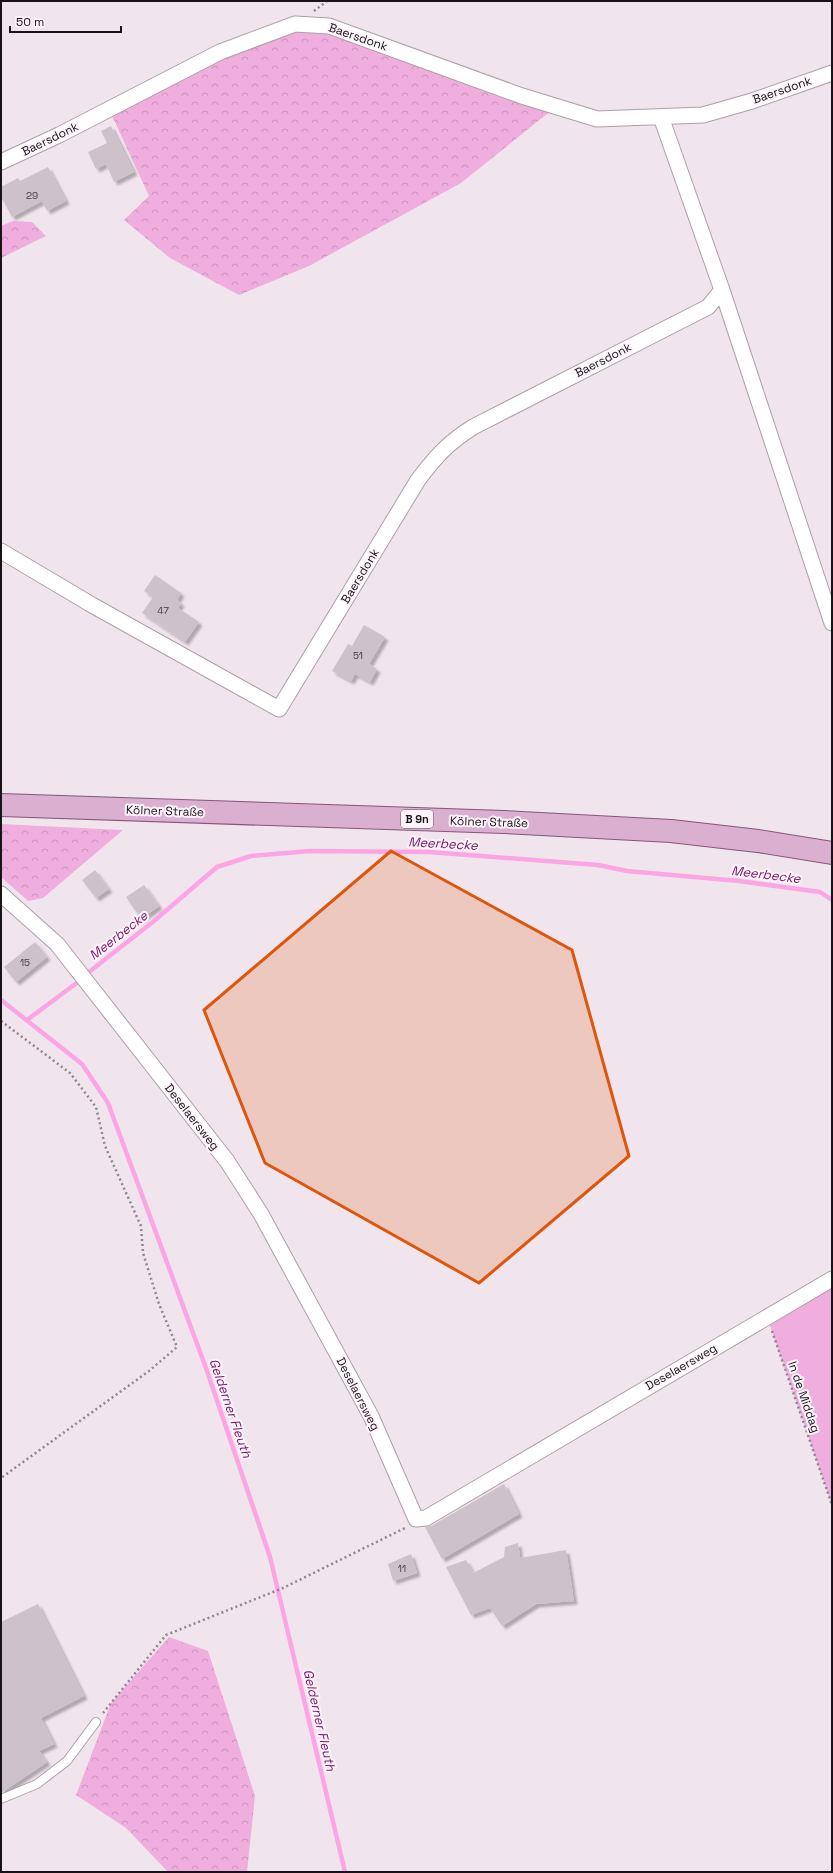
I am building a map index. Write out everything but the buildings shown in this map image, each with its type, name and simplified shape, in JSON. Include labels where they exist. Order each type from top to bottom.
[{"type":"main road","name":"Kölner Straße","points":[[1,805],[504,822],[671,831],[758,841],[832,853]]},
{"type":"street","name":"Baersdonk","points":[[1,162],[59,135],[220,52],[296,24],[329,26],[522,96],[597,119],[703,115],[730,108],[832,73]]},
{"type":"street","points":[[661,117],[722,290],[832,623]]},
{"type":"street","name":"Baersdonk","points":[[1,551],[106,613],[279,709],[418,480],[435,458],[452,441],[473,427],[708,307],[722,290]]},
{"type":"street","name":"Deselaersweg","points":[[1,894],[57,944],[227,1161],[261,1214],[371,1416],[416,1519],[426,1518],[832,1279]]},
{"type":"lane","points":[[1,1799],[37,1784],[68,1761],[96,1722]]},
{"type":"path","points":[[1,1021],[70,1073],[96,1107],[105,1146],[141,1226],[143,1253],[159,1304],[177,1347],[149,1371],[1,1478]]},
{"type":"path","name":"In de Middag","points":[[767,1317],[832,1505]]},
{"type":"path","points":[[96,1722],[166,1635],[283,1588],[406,1527],[416,1519]]},
{"type":"highlighted area","points":[[391,851],[572,950],[629,1156],[479,1283],[265,1163],[204,1010]]},
{"type":"green space","points":[[297,26],[329,27],[552,110],[461,183],[309,266],[239,295],[170,258],[124,220],[149,196],[108,107]]},
{"type":"green space","points":[[13,221],[32,222],[46,236],[1,258],[1,226]]},
{"type":"green space","points":[[1,824],[123,830],[43,898],[28,901],[1,877]]},
{"type":"green space","points":[[832,1283],[832,1505],[767,1317]]},
{"type":"green space","points":[[169,1637],[208,1651],[255,1796],[247,1872],[168,1872],[126,1828],[76,1795],[111,1703]]},
{"type":"waterway","name":"Meerbecke","points":[[89,972],[154,921],[217,867],[251,856],[310,851],[429,852],[598,865],[627,871],[739,881],[820,892],[832,900]]},
{"type":"waterway","name":"Meerbecke","points":[[27,1020],[78,982]]},
{"type":"waterway","name":"Gelderner Fleuth","points":[[1,1000],[82,1064],[108,1103],[206,1368],[270,1557],[345,1872]]}]
